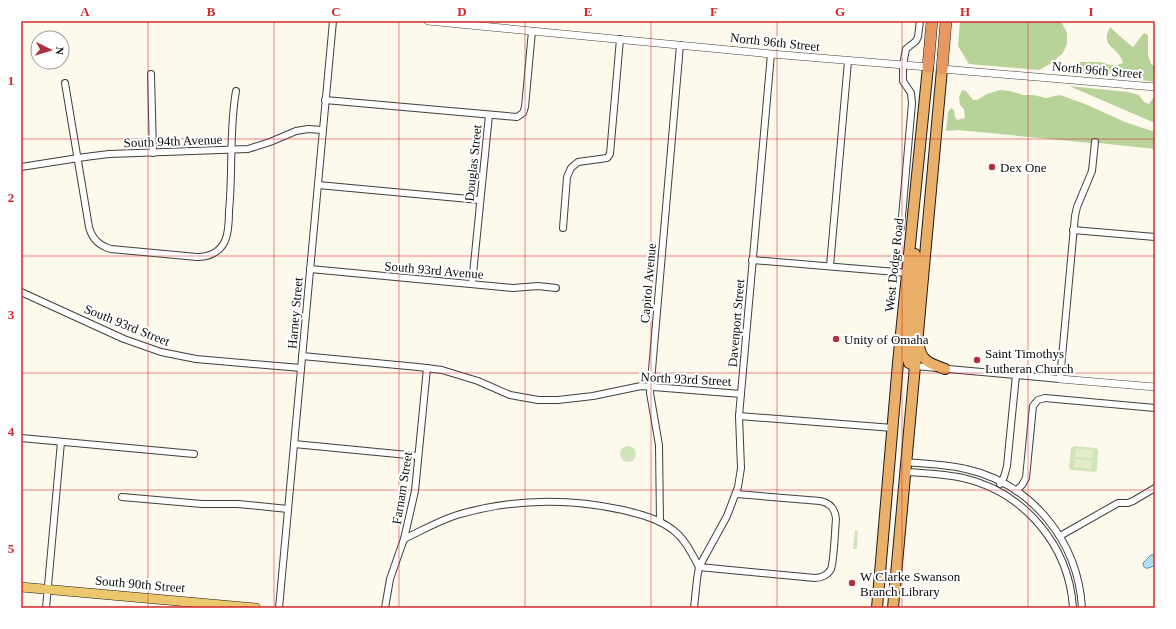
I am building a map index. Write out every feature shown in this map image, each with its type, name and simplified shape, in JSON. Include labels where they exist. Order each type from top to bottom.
[{"type":"highway","name":"West Dodge Road","points":[[877,608],[932,21]]},
{"type":"highway","points":[[893,608],[946,21]]},
{"type":"highway","points":[[913,224],[915,271],[907,357],[909,363],[915,366]]},
{"type":"highway","points":[[918,332],[919,350],[923,359],[932,364],[945,368]]},
{"type":"main road","name":"South 90th Street","points":[[21,587],[256,608]]},
{"type":"street","name":"Harney Street","points":[[279,608],[333,21]]},
{"type":"street","name":"North 96th Street","points":[[428,21],[620,38],[771,54],[928,67]]},
{"type":"street","points":[[901,228],[912,102],[911,93],[903,81],[903,65],[906,49],[918,37],[920,21]]},
{"type":"street","name":"Douglas Street","points":[[472,284],[489,115],[514,117],[520,115],[524,111],[532,30]]},
{"type":"street","points":[[563,228],[567,176],[571,168],[578,162],[607,158],[610,154],[620,38]]},
{"type":"street","name":"Capitol Avenue","points":[[660,522],[659,445],[650,387],[680,45]]},
{"type":"street","name":"Davenport Street","points":[[694,608],[699,567],[727,516],[738,487],[740,468],[739,416],[771,54]]},
{"type":"street","points":[[830,266],[848,61]]},
{"type":"street","name":"North 96th Street","points":[[942,69],[1155,87]]},
{"type":"street","points":[[151,74],[153,153]]},
{"type":"street","points":[[65,83],[88,227],[94,238],[108,248],[197,257],[213,253],[224,243],[227,234],[232,185],[232,120],[236,91]]},
{"type":"street","points":[[325,100],[489,115]]},
{"type":"street","name":"South 94th Avenue","points":[[21,167],[109,154],[248,149],[296,131],[308,129],[322,130]]},
{"type":"street","points":[[1060,378],[1077,207],[1092,171],[1095,142]]},
{"type":"street","points":[[318,185],[480,200]]},
{"type":"street","points":[[1074,230],[1155,237]]},
{"type":"street","points":[[752,260],[908,273]]},
{"type":"street","name":"South 93rd Avenue","points":[[310,269],[513,288],[538,286],[556,288]]},
{"type":"street","name":"South 93rd Street","points":[[21,292],[124,339],[161,352],[196,359],[301,368]]},
{"type":"street","points":[[302,356],[427,368]]},
{"type":"street","points":[[915,366],[1155,387]]},
{"type":"street","name":"North 93rd Street","points":[[427,368],[459,375],[510,395],[538,400],[558,400],[607,394],[642,386],[741,394]]},
{"type":"street","name":"Farnam Street","points":[[385,608],[390,579],[404,539],[414,496],[427,368]]},
{"type":"street","points":[[996,490],[1002,482],[1007,466],[1016,374]]},
{"type":"street","points":[[1016,491],[1026,478],[1033,406],[1038,400],[1045,398],[1155,408]]},
{"type":"street","points":[[739,416],[893,428]]},
{"type":"street","points":[[21,438],[194,454]]},
{"type":"street","points":[[46,608],[60,442]]},
{"type":"street","points":[[294,444],[418,456]]},
{"type":"street","points":[[906,467],[966,469],[988,476],[1002,482],[1016,491],[1041,511],[1060,536],[1066,547],[1074,566],[1080,588],[1082,608]]},
{"type":"street","points":[[906,467],[964,478],[996,490],[1026,510],[1043,528],[1053,542],[1062,560],[1068,578],[1073,608]]},
{"type":"street","points":[[964,478],[966,469]]},
{"type":"street","points":[[1060,536],[1118,503],[1133,501],[1155,488]]},
{"type":"street","points":[[404,539],[457,515],[494,507],[548,502],[578,503],[614,508],[650,518],[668,526],[680,536],[699,567],[812,578],[819,578],[830,571],[832,566],[836,519],[834,510],[829,504],[820,501],[736,494]]},
{"type":"street","points":[[122,497],[206,504],[238,504],[288,509]]},
{"type":"green space","points":[[960,21],[1061,21],[1067,33],[1067,44],[1063,53],[1053,62],[1039,70],[969,64],[958,46]]},
{"type":"green space","points":[[1110,27],[1133,47],[1144,33],[1148,35],[1148,55],[1151,64],[1155,66],[1155,82],[1076,71],[1074,65],[1078,62],[1100,62],[1114,66],[1123,63],[1118,53],[1108,43],[1107,34]]},
{"type":"green space","points":[[1069,86],[1128,92],[1139,95],[1144,102],[1149,104],[1153,98],[1155,98],[1155,123]]},
{"type":"green space","points":[[962,90],[966,91],[973,100],[977,100],[987,94],[1000,90],[1046,98],[1060,95],[1085,104],[1125,122],[1155,132],[1155,149],[1099,143],[1097,140],[1094,140],[1091,143],[958,130],[946,131],[948,112],[951,108],[954,110],[957,120],[965,118],[964,109],[960,105],[959,97]]},
{"type":"green space","points":[[625,446],[631,446],[636,451],[634,460],[631,462],[625,462],[620,457],[620,451]]},
{"type":"green space","points":[[1074,446],[1096,448],[1098,450],[1097,470],[1094,472],[1071,470],[1069,468],[1071,448]]},
{"type":"green space","points":[[1076,449],[1093,450],[1092,458],[1075,457]]},
{"type":"green space","points":[[1075,459],[1092,461],[1091,469],[1074,467]]},
{"type":"green space","points":[[855,530],[858,531],[857,549],[853,549]]},
{"type":"water","points":[[1151,555],[1153,555],[1155,559],[1155,565],[1145,568],[1143,563]]},
{"type":"place","name":"Dex One","points":[[992,167]]},
{"type":"place","name":"Unity of Omaha","points":[[836,339]]},
{"type":"place","name":"Saint Timothys Lutheran Church","points":[[977,360]]},
{"type":"place","name":"W Clarke Swanson Branch Library","points":[[852,583]]}]
